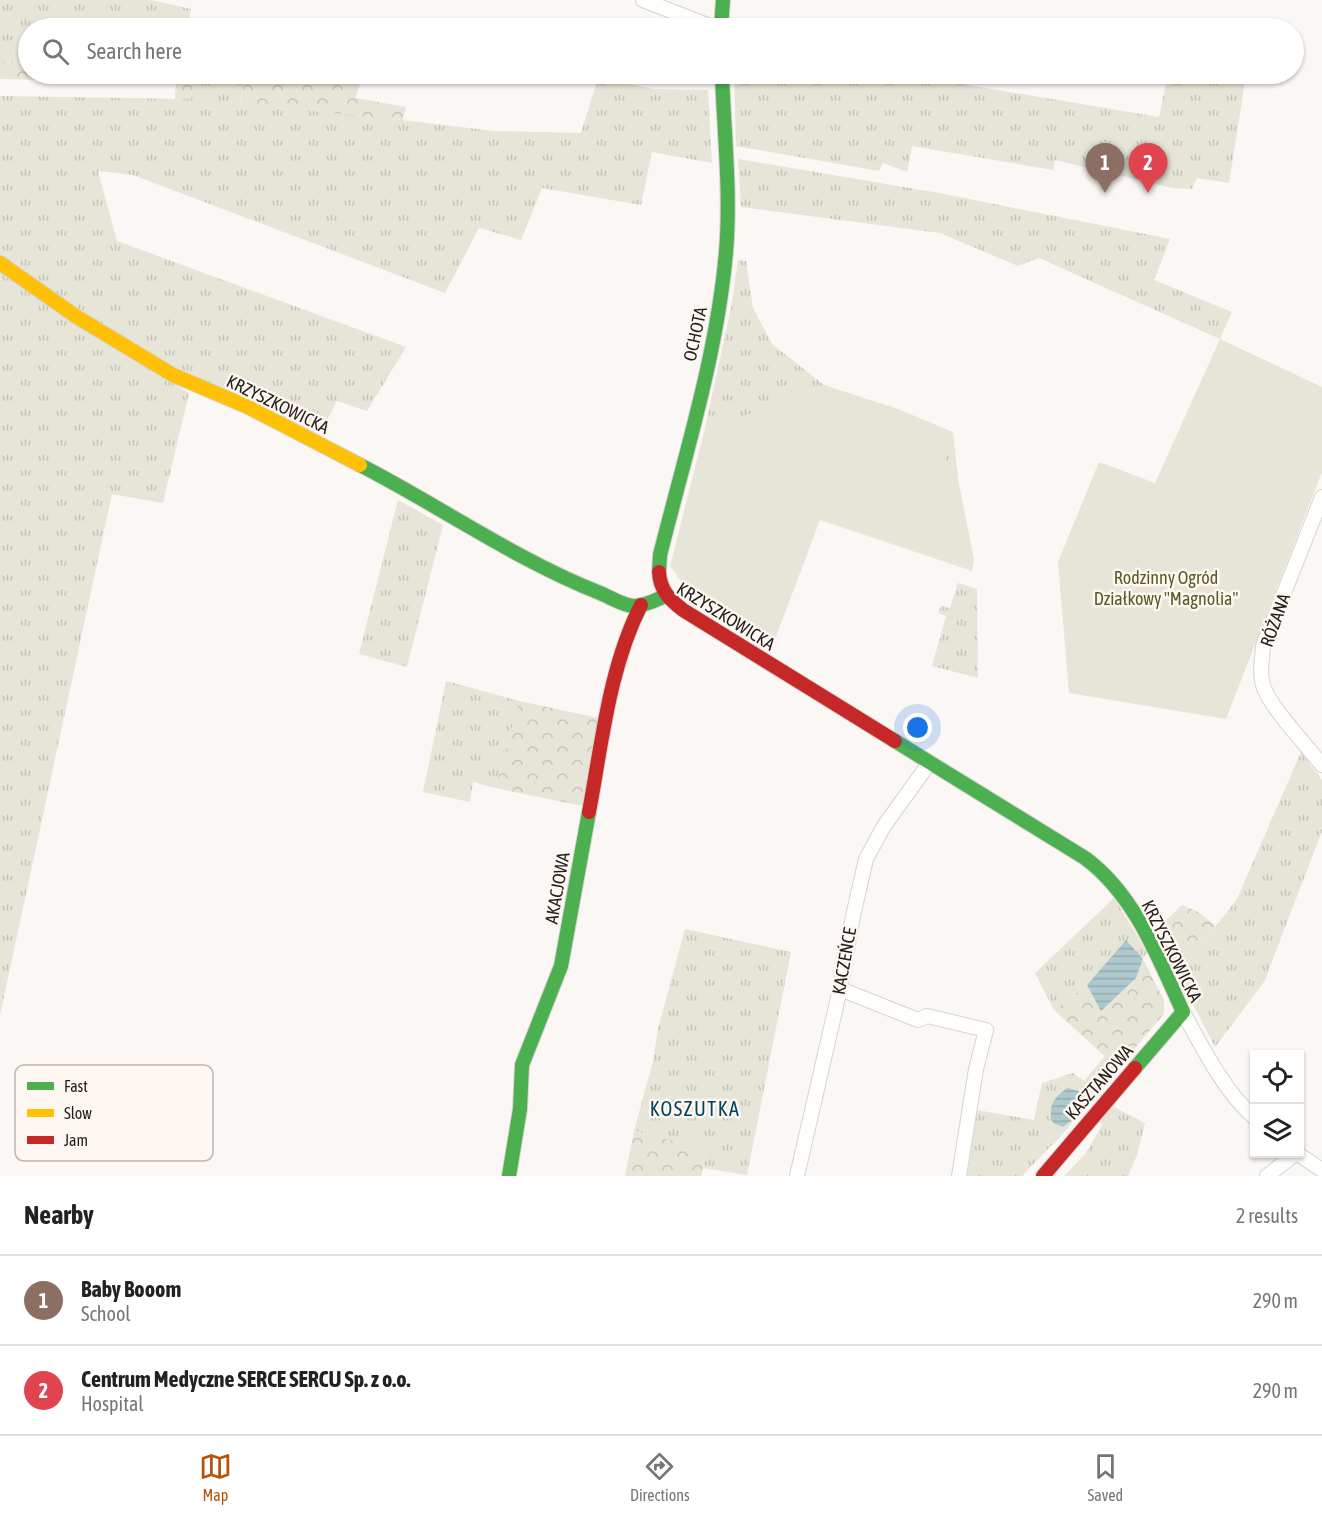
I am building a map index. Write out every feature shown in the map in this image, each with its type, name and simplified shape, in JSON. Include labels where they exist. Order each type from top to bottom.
[{"type":"street","points":[[643,0],[689,18]]},
{"type":"street","points":[[722,18],[723,0]]},
{"type":"street","name":"OCHOTA","points":[[665,596],[659,580],[660,555],[711,350],[722,291],[727,225],[722,84]]},
{"type":"street","name":"KRZYSZKOWICKA","points":[[0,263],[77,317],[173,375],[248,407],[399,485],[549,571],[632,606],[665,596],[683,610],[1060,842],[1096,868],[1126,900],[1203,1049],[1250,1114]]},
{"type":"street","name":"RÓŻANA","points":[[1322,497],[1263,646],[1261,668],[1264,689],[1273,704],[1322,765]]},
{"type":"street","name":"AKACJOWA","points":[[509,1176],[520,1109],[522,1065],[561,966],[609,697],[632,623],[641,605]]},
{"type":"street","name":"KACZEŃCE","points":[[797,1176],[840,989],[848,939],[866,860],[884,826],[930,762]]},
{"type":"street","points":[[840,989],[918,1020],[927,1016],[986,1030],[976,1069],[959,1176]]},
{"type":"street","name":"KASZTANOWA","points":[[1043,1176],[1183,1012]]},
{"type":"street","points":[[1267,1176],[1291,1158]]},
{"type":"street","points":[[1302,1158],[1322,1170]]},
{"type":"green space","points":[[0,0],[151,0],[191,9],[189,18],[18,18],[18,61],[0,62]]},
{"type":"green space","points":[[18,61],[18,79],[0,79],[0,62]]},
{"type":"green space","points":[[176,84],[192,84],[191,99],[175,99]]},
{"type":"green space","points":[[192,84],[244,84],[240,103],[494,131],[581,133],[596,84],[629,84],[654,89],[708,90],[712,163],[652,152],[641,205],[542,188],[521,240],[479,228],[445,293],[133,175],[98,171],[117,241],[406,347],[367,411],[337,401],[318,437],[175,371],[0,258],[0,96],[191,99]]},
{"type":"green space","points":[[244,84],[360,84],[355,98],[406,107],[403,120],[240,104]]},
{"type":"green space","points":[[734,84],[962,84],[1159,117],[1166,84],[1245,84],[1229,183],[1197,178],[1192,189],[1173,188],[1055,160],[1053,170],[912,146],[907,172],[883,163],[879,171],[736,146]]},
{"type":"green space","points":[[738,159],[939,193],[1170,239],[1154,280],[1232,312],[1220,339],[1039,258],[1018,266],[940,233],[741,207]]},
{"type":"green space","points":[[738,260],[746,261],[753,308],[772,344],[824,385],[704,432],[731,308]]},
{"type":"green space","points":[[0,270],[102,339],[189,393],[163,503],[112,494],[0,1015]]},
{"type":"green space","name":"Rodzinny Ogród Działkowy \"Magnolia\"","points":[[1220,339],[1322,387],[1322,472],[1226,719],[1069,693],[1058,562],[1099,462],[1155,483]]},
{"type":"green space","points":[[824,385],[898,409],[953,432],[942,474],[958,479],[974,559],[972,571],[820,520],[774,642],[691,595],[670,566],[704,432]]},
{"type":"green space","points":[[953,432],[958,479],[942,474]]},
{"type":"green space","points":[[398,500],[443,525],[407,667],[359,654]]},
{"type":"green space","points":[[958,583],[977,589],[978,678],[932,666],[946,616],[938,613],[941,606],[950,608]]},
{"type":"green space","points":[[446,681],[519,701],[495,788],[473,782],[470,802],[423,792]]},
{"type":"green space","points":[[519,701],[599,718],[583,806],[495,788]]},
{"type":"green space","points":[[1301,752],[1322,780],[1322,831],[1264,982],[1215,1047],[1178,975],[1237,899]]},
{"type":"green space","points":[[1114,898],[1147,952],[1143,959],[1126,941],[1087,985],[1054,1010],[1035,973]]},
{"type":"green space","points":[[1182,905],[1198,912],[1216,926],[1178,975],[1154,932]]},
{"type":"green space","points":[[685,929],[791,952],[747,1175],[703,1168],[707,1149],[634,1131]]},
{"type":"green space","points":[[1143,959],[1164,1000],[1164,1014],[1118,1068],[1054,1010],[1087,985],[1101,1010],[1136,978]]},
{"type":"green space","points":[[1105,1056],[1118,1068],[1060,1137],[1022,1176],[967,1176],[977,1110],[1034,1120],[1042,1083],[1073,1073],[1084,1081]]},
{"type":"green space","points":[[1112,1106],[1145,1123],[1137,1155],[1128,1176],[1064,1176],[1086,1153],[1102,1125],[1098,1121]]},
{"type":"green space","points":[[634,1131],[707,1149],[701,1176],[625,1176]]},
{"type":"water","points":[[1126,940],[1143,959],[1136,978],[1101,1011],[1087,985]]},
{"type":"water","points":[[1067,1088],[1079,1091],[1086,1098],[1077,1116],[1063,1127],[1053,1123],[1051,1107],[1058,1095]]},
{"type":"traffic: fast","points":[[722,18],[723,0]]},
{"type":"traffic: fast","points":[[659,572],[660,555],[708,367],[722,290],[728,208],[723,84]]},
{"type":"traffic: fast","points":[[360,465],[538,565],[621,603],[638,606],[665,596]]},
{"type":"traffic: fast","points":[[895,741],[1085,858],[1118,890],[1143,928],[1183,1012],[1135,1068]]},
{"type":"traffic: fast","points":[[509,1176],[520,1109],[522,1065],[561,966],[589,812]]},
{"type":"traffic: slow","points":[[0,263],[77,317],[173,375],[248,407],[360,465]]},
{"type":"traffic: jam","points":[[659,572],[666,594],[683,610],[895,741]]},
{"type":"traffic: jam","points":[[589,812],[614,680],[621,654],[641,605]]},
{"type":"traffic: jam","points":[[1043,1176],[1135,1068]]},
{"type":"place","name":"Baby Booom","points":[[1105,193]]},
{"type":"place","name":"Centrum Medyczne SERCE SERCU Sp. z o.o.","points":[[1148,193]]},
{"type":"district","name":"KOSZUTKA","points":[[695,1108]]}]
